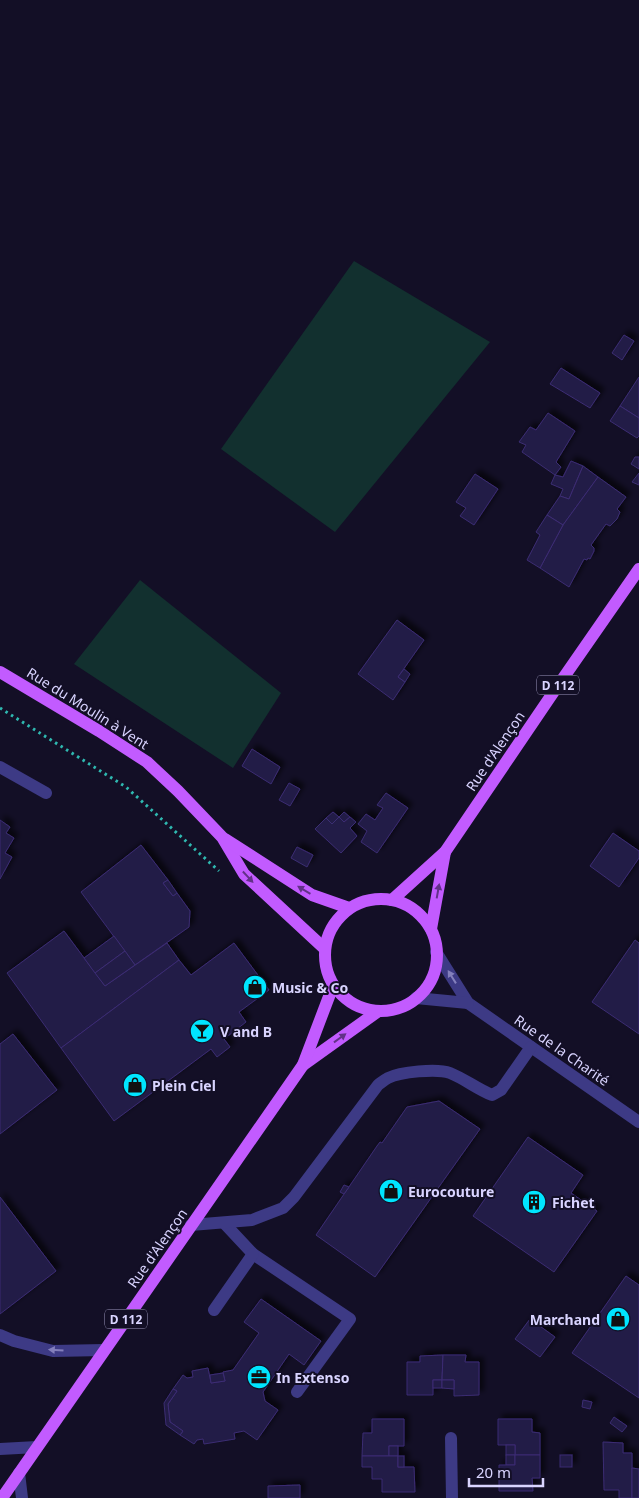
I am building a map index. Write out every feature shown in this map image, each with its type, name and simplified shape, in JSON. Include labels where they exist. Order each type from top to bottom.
[{"type":"main road","name":"Rue d'Alençon","points":[[392,900],[445,852],[639,569]]},
{"type":"main road","name":"Rue du Moulin à Vent","points":[[0,672],[99,730],[146,762],[178,791],[222,837],[244,874],[325,949]]},
{"type":"main road","name":"Rue du Moulin à Vent","points":[[222,837],[312,894],[349,908]]},
{"type":"main road","name":"Rue d'Alençon","points":[[431,929],[445,852]]},
{"type":"main road","points":[[377,899],[392,900],[410,905],[431,929],[436,946],[436,964],[431,981],[422,994],[408,1004],[393,1010],[377,1012],[361,1008],[345,1000],[333,986],[326,968],[325,949],[328,934],[337,920],[349,908],[362,902],[377,899]]},
{"type":"main road","name":"Rue d'Alençon","points":[[2,1498],[302,1065],[333,986]]},
{"type":"main road","name":"Rue d'Alençon","points":[[302,1065],[377,1012]]},
{"type":"street","points":[[0,766],[46,794]]},
{"type":"street","name":"Rue de la Charité","points":[[436,952],[468,1003],[639,1122]]},
{"type":"street","name":"Rue de la Charité","points":[[416,998],[468,1003]]},
{"type":"street","points":[[191,1225],[252,1220],[283,1208],[294,1197],[378,1085],[388,1078],[436,1070],[449,1073],[480,1091],[492,1095],[501,1090],[531,1047]]},
{"type":"street","points":[[224,1223],[253,1254],[350,1319],[297,1392]]},
{"type":"street","points":[[214,1310],[253,1254]]},
{"type":"street","points":[[0,1335],[53,1351],[104,1350]]},
{"type":"street","points":[[451,1438],[452,1498]]},
{"type":"street","points":[[0,1449],[37,1447]]},
{"type":"street","points":[[19,1473],[22,1498]]},
{"type":"path","points":[[0,708],[126,787],[220,872]]},
{"type":"green space","points":[[354,261],[490,342],[335,532],[221,449]]},
{"type":"green space","points":[[140,580],[281,693],[233,768],[74,664]]},
{"type":"building","points":[[624,335],[634,341],[622,360],[612,353]]},
{"type":"building","points":[[561,368],[600,393],[590,408],[550,384]]},
{"type":"building","points":[[639,377],[639,418],[620,406]]},
{"type":"building","points":[[620,406],[639,418],[639,436],[637,438],[610,421]]},
{"type":"building","points":[[548,413],[575,431],[556,462],[561,467],[555,475],[522,452],[526,445],[519,442],[530,427],[536,430]]},
{"type":"building","points":[[635,457],[639,457],[639,469],[631,464]]},
{"type":"building","points":[[571,461],[583,466],[569,499],[560,496],[563,489],[551,484],[555,475],[563,477]]},
{"type":"building","points":[[583,466],[598,477],[563,525],[547,515],[560,496],[569,499]]},
{"type":"building","points":[[639,473],[639,485],[632,482]]},
{"type":"building","points":[[475,474],[498,489],[474,525],[460,516],[466,508],[456,502]]},
{"type":"building","points":[[598,477],[626,497],[617,509],[620,512],[617,519],[610,526],[606,524],[591,545],[594,551],[590,559],[584,559],[569,587],[540,568],[563,525]]},
{"type":"building","points":[[547,515],[563,525],[540,568],[527,560],[540,535],[536,532]]},
{"type":"building","points":[[397,620],[424,640],[398,677],[405,682],[393,700],[358,674]]},
{"type":"building","points":[[404,669],[410,674],[405,682],[398,677]]},
{"type":"building","points":[[252,749],[280,767],[271,784],[242,766]]},
{"type":"building","points":[[289,783],[300,789],[290,806],[279,800]]},
{"type":"building","points":[[386,793],[408,808],[377,853],[361,842],[367,831],[358,824],[366,814],[375,820],[383,808],[377,805]]},
{"type":"building","points":[[333,812],[339,817],[332,824],[326,818]]},
{"type":"building","points":[[344,812],[350,817],[344,822],[339,817]]},
{"type":"building","points":[[339,817],[344,822],[350,817],[356,822],[350,828],[357,836],[341,853],[315,829],[326,818],[332,824]]},
{"type":"building","points":[[0,820],[10,827],[6,833],[14,838],[5,853],[12,857],[0,879]]},
{"type":"building","points":[[613,833],[639,851],[639,858],[619,887],[590,866]]},
{"type":"building","points":[[141,845],[168,880],[163,883],[173,896],[177,893],[190,911],[189,927],[135,965],[81,892]]},
{"type":"building","points":[[297,847],[313,855],[307,867],[291,858]]},
{"type":"building","points":[[168,880],[177,893],[173,896],[163,883]]},
{"type":"building","points":[[64,931],[105,986],[167,943],[179,960],[61,1048],[7,973]]},
{"type":"building","points":[[114,936],[125,951],[95,973],[84,958]]},
{"type":"building","points":[[635,940],[639,943],[639,1034],[592,1002]]},
{"type":"building","points":[[234,943],[269,990],[239,1012],[246,1022],[224,1039],[230,1047],[217,1057],[211,1049],[114,1121],[61,1048],[179,960],[191,975]]},
{"type":"building","points":[[125,951],[135,965],[105,986],[95,973]]},
{"type":"building","points":[[13,1034],[57,1090],[0,1134],[0,1044]]},
{"type":"building","name":"Eurocouture","points":[[439,1101],[480,1129],[375,1277],[316,1235],[377,1146],[380,1142],[382,1143],[407,1107]]},
{"type":"building","name":"Fichet","points":[[528,1137],[583,1175],[571,1193],[597,1211],[554,1272],[473,1216]]},
{"type":"building","points":[[344,1185],[349,1187],[344,1194],[340,1192]]},
{"type":"building","points":[[0,1197],[56,1271],[0,1314]]},
{"type":"building","name":"Marchand","points":[[626,1276],[639,1285],[639,1398],[572,1353]]},
{"type":"building","points":[[261,1299],[321,1341],[304,1365],[289,1354],[263,1392],[265,1401],[278,1410],[257,1440],[244,1431],[234,1433],[235,1439],[204,1444],[203,1439],[197,1440],[194,1444],[180,1435],[183,1431],[170,1422],[168,1404],[177,1391],[173,1389],[183,1375],[187,1378],[193,1377],[192,1371],[208,1368],[211,1383],[225,1381],[223,1372],[233,1370],[259,1333],[244,1322]]},
{"type":"building","points":[[530,1319],[555,1337],[540,1357],[515,1339]]},
{"type":"building","points":[[443,1355],[442,1380],[433,1380],[433,1395],[407,1395],[407,1362],[420,1362],[420,1356]]},
{"type":"building","points":[[443,1355],[466,1355],[465,1362],[479,1362],[479,1395],[454,1396],[454,1380],[442,1380]]},
{"type":"building","points":[[223,1373],[225,1381],[211,1383],[210,1375]]},
{"type":"building","points":[[433,1380],[442,1380],[442,1388],[433,1388]]},
{"type":"building","points":[[442,1380],[454,1380],[454,1389],[442,1388]]},
{"type":"building","points":[[173,1389],[177,1391],[168,1404],[170,1422],[183,1431],[180,1435],[166,1425],[164,1403]]},
{"type":"building","points":[[583,1400],[592,1402],[590,1409],[582,1407]]},
{"type":"building","points":[[614,1417],[627,1426],[622,1432],[610,1423]]},
{"type":"building","points":[[372,1419],[404,1419],[404,1446],[389,1446],[389,1456],[362,1456],[363,1433],[372,1433]]},
{"type":"building","points":[[498,1419],[532,1419],[532,1432],[540,1433],[540,1455],[515,1455],[515,1445],[498,1445]]},
{"type":"building","points":[[603,1442],[623,1443],[623,1453],[632,1453],[632,1498],[619,1498],[619,1490],[604,1490]]},
{"type":"building","points":[[506,1445],[515,1445],[515,1455],[506,1455]]},
{"type":"building","points":[[389,1446],[398,1446],[398,1456],[389,1456]]},
{"type":"building","points":[[506,1455],[515,1455],[515,1465],[506,1465]]},
{"type":"building","points":[[515,1455],[540,1455],[540,1478],[532,1478],[533,1491],[499,1491],[499,1465],[515,1465]]},
{"type":"building","points":[[560,1455],[572,1455],[572,1467],[560,1467]]},
{"type":"building","points":[[362,1456],[398,1456],[398,1467],[414,1467],[415,1492],[382,1492],[382,1479],[372,1479],[372,1467],[362,1467]]},
{"type":"building","points":[[398,1456],[404,1456],[404,1467],[398,1467]]},
{"type":"building","points":[[632,1468],[639,1469],[639,1498],[632,1498]]},
{"type":"building","points":[[300,1485],[300,1498],[268,1498],[268,1486]]},
{"type":"place","name":"Music & Co","points":[[255,987]]},
{"type":"place","name":"V and B","points":[[202,1031]]},
{"type":"place","name":"Plein Ciel","points":[[135,1085]]},
{"type":"place","name":"Eurocouture","points":[[391,1191]]},
{"type":"place","name":"Fichet","points":[[534,1202]]},
{"type":"place","name":"Marchand","points":[[618,1319]]},
{"type":"place","name":"In Extenso","points":[[259,1377]]}]
